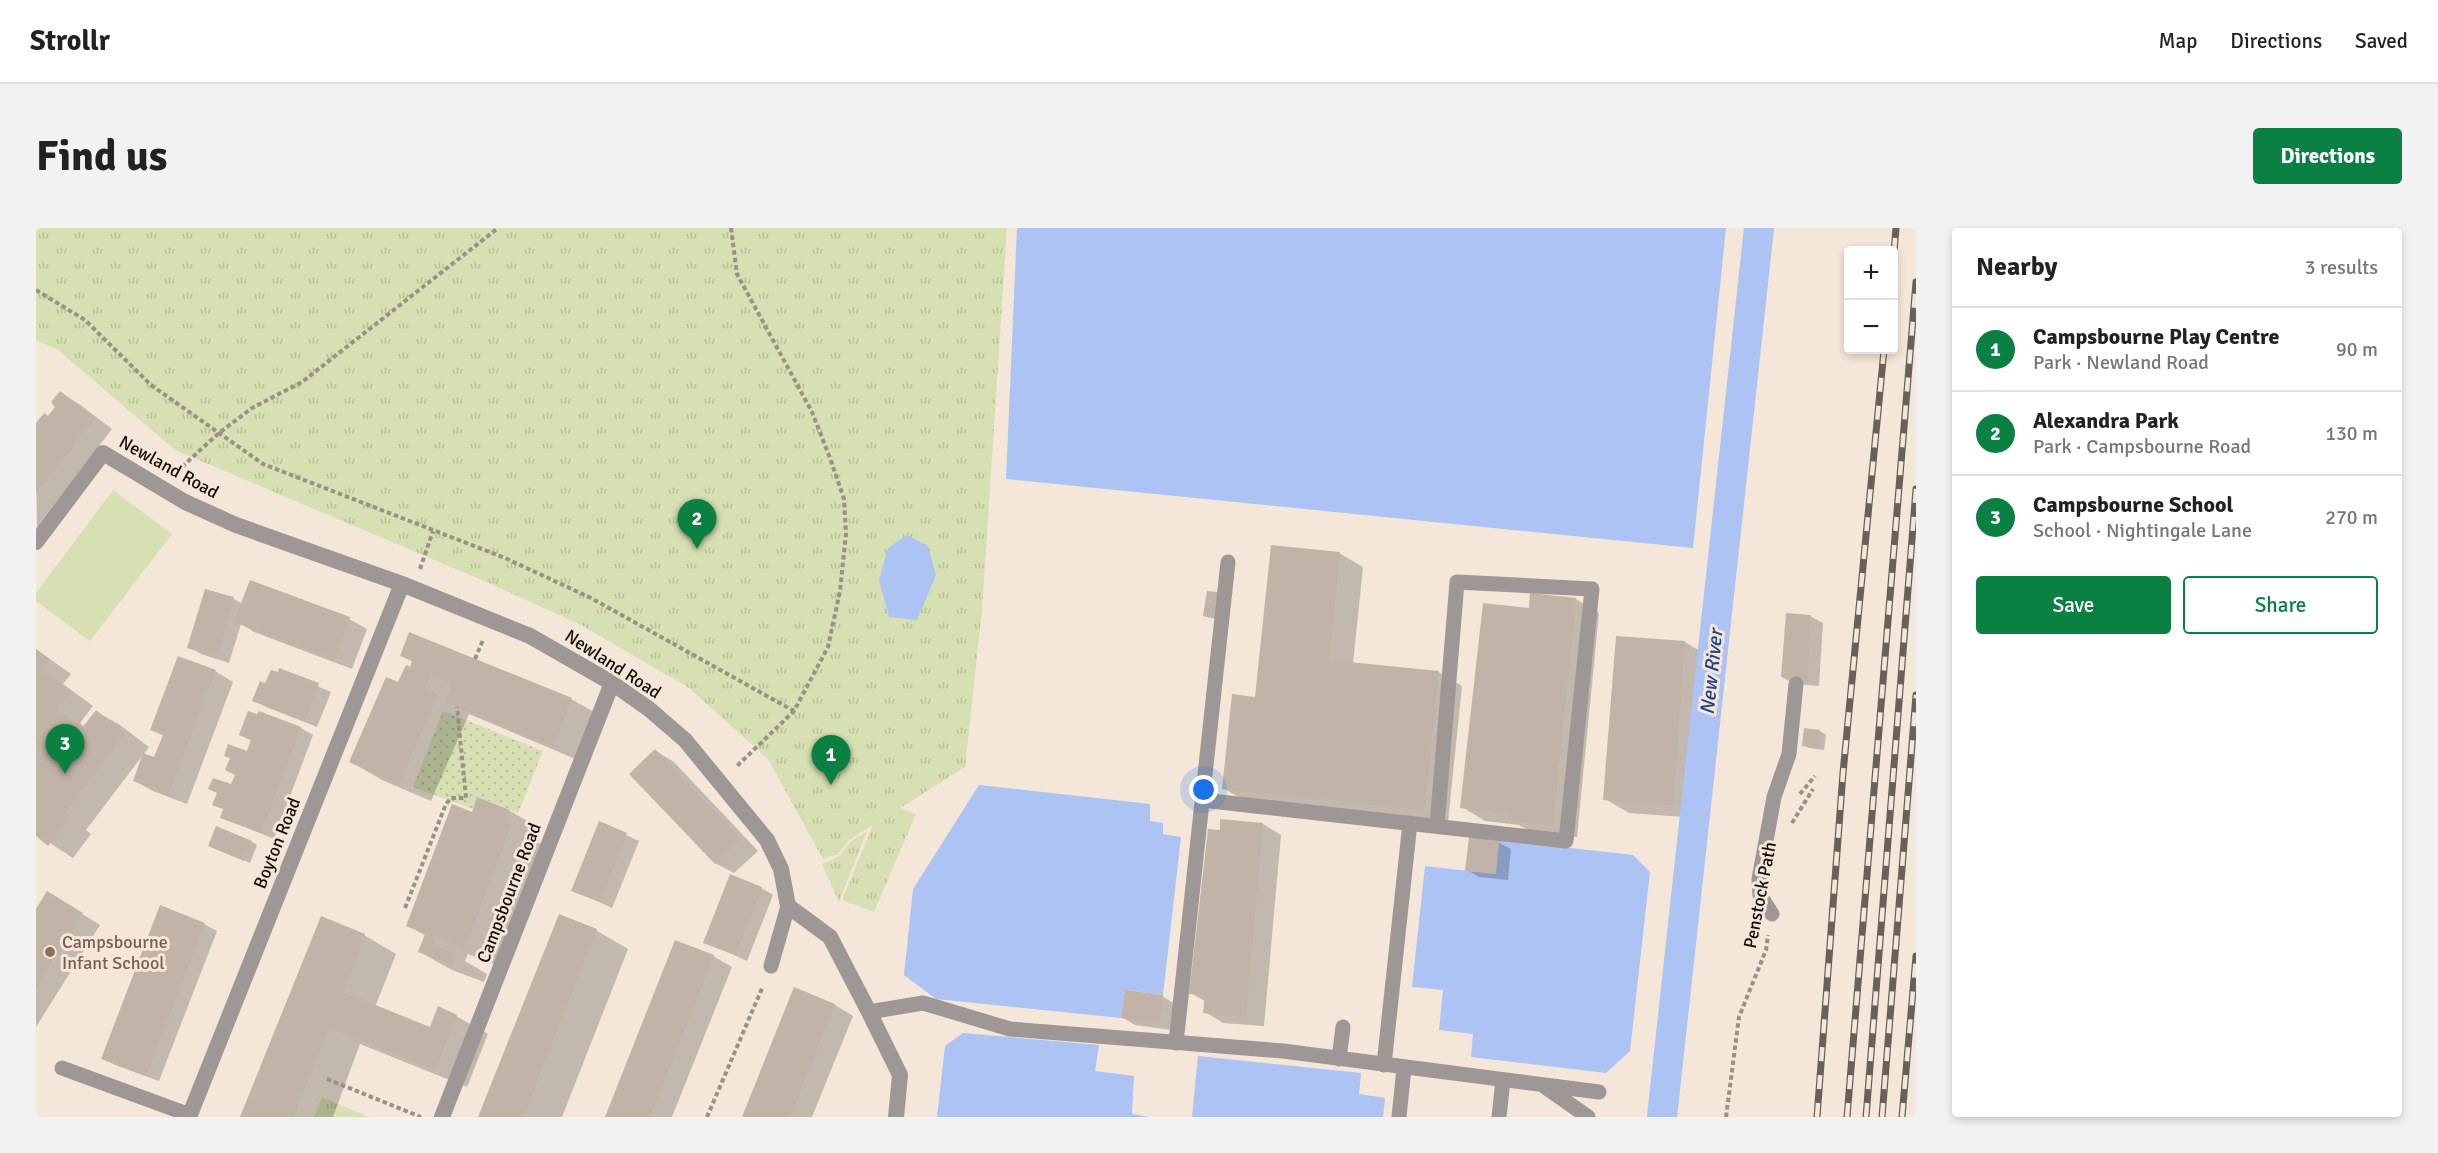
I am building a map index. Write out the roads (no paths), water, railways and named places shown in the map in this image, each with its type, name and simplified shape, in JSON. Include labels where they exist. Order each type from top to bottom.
[{"type":"street","name":"Newland Road","points":[[36,542],[103,453],[185,502],[236,525],[407,587],[530,636],[612,683],[649,709],[685,740],[767,840],[781,869],[788,906]]},
{"type":"street","name":"Boyton Road","points":[[189,1116],[407,587]]},
{"type":"street","name":"Campsbourne Road","points":[[442,1117],[612,683]]},
{"type":"street","points":[[788,906],[830,937],[869,1012],[900,1075],[896,1117]]},
{"type":"lane","points":[[1176,1043],[1228,562]]},
{"type":"lane","points":[[1202,800],[1566,841],[1592,589],[1457,582],[1437,826]]},
{"type":"lane","points":[[1772,914],[1760,895],[1759,879],[1774,797],[1789,754],[1796,684]]},
{"type":"lane","points":[[1384,1065],[1400,856],[1410,823]]},
{"type":"lane","points":[[771,966],[788,906]]},
{"type":"lane","points":[[869,1012],[923,1003],[1010,1029],[1283,1051],[1599,1092]]},
{"type":"lane","points":[[1339,1059],[1343,1027]]},
{"type":"lane","points":[[62,1068],[189,1116]]},
{"type":"lane","points":[[1400,1117],[1404,1068]]},
{"type":"lane","points":[[1499,1117],[1503,1080]]},
{"type":"lane","points":[[1543,1086],[1588,1117]]},
{"type":"water","points":[[1017,228],[1726,228],[1693,548],[1006,479]]},
{"type":"water","points":[[907,535],[928,546],[936,575],[917,620],[889,617],[879,580],[888,548]]},
{"type":"water","points":[[979,785],[1150,804],[1150,821],[1163,823],[1163,834],[1181,837],[1163,995],[1125,990],[1121,1018],[936,999],[904,975],[913,889]]},
{"type":"water","points":[[1499,840],[1633,855],[1650,872],[1630,1051],[1606,1073],[1471,1057],[1473,1034],[1439,1030],[1443,990],[1412,987],[1425,866],[1495,874]]},
{"type":"water","points":[[963,1033],[1099,1045],[1095,1071],[1134,1076],[1132,1114],[1149,1117],[937,1117],[945,1046]]},
{"type":"water","points":[[1198,1056],[1361,1073],[1359,1094],[1385,1098],[1383,1117],[1192,1117]]},
{"type":"waterway","name":"New River","points":[[1662,1117],[1759,228]]},
{"type":"railway","points":[[1894,246],[1896,228]]},
{"type":"railway","points":[[1847,1117],[1916,282]]},
{"type":"railway","points":[[1817,1117],[1843,773],[1884,354]]},
{"type":"railway","points":[[1866,1117],[1916,489]]},
{"type":"railway","points":[[1882,1117],[1916,695]]},
{"type":"railway","points":[[1902,1117],[1916,956]]},
{"type":"place","name":"Alexandra Park","points":[[697,549]]},
{"type":"place","name":"Campsbourne School","points":[[65,774]]},
{"type":"place","name":"Campsbourne Play Centre","points":[[831,785]]},
{"type":"place","name":"Campsbourne Infant School","points":[[50,952]]}]
